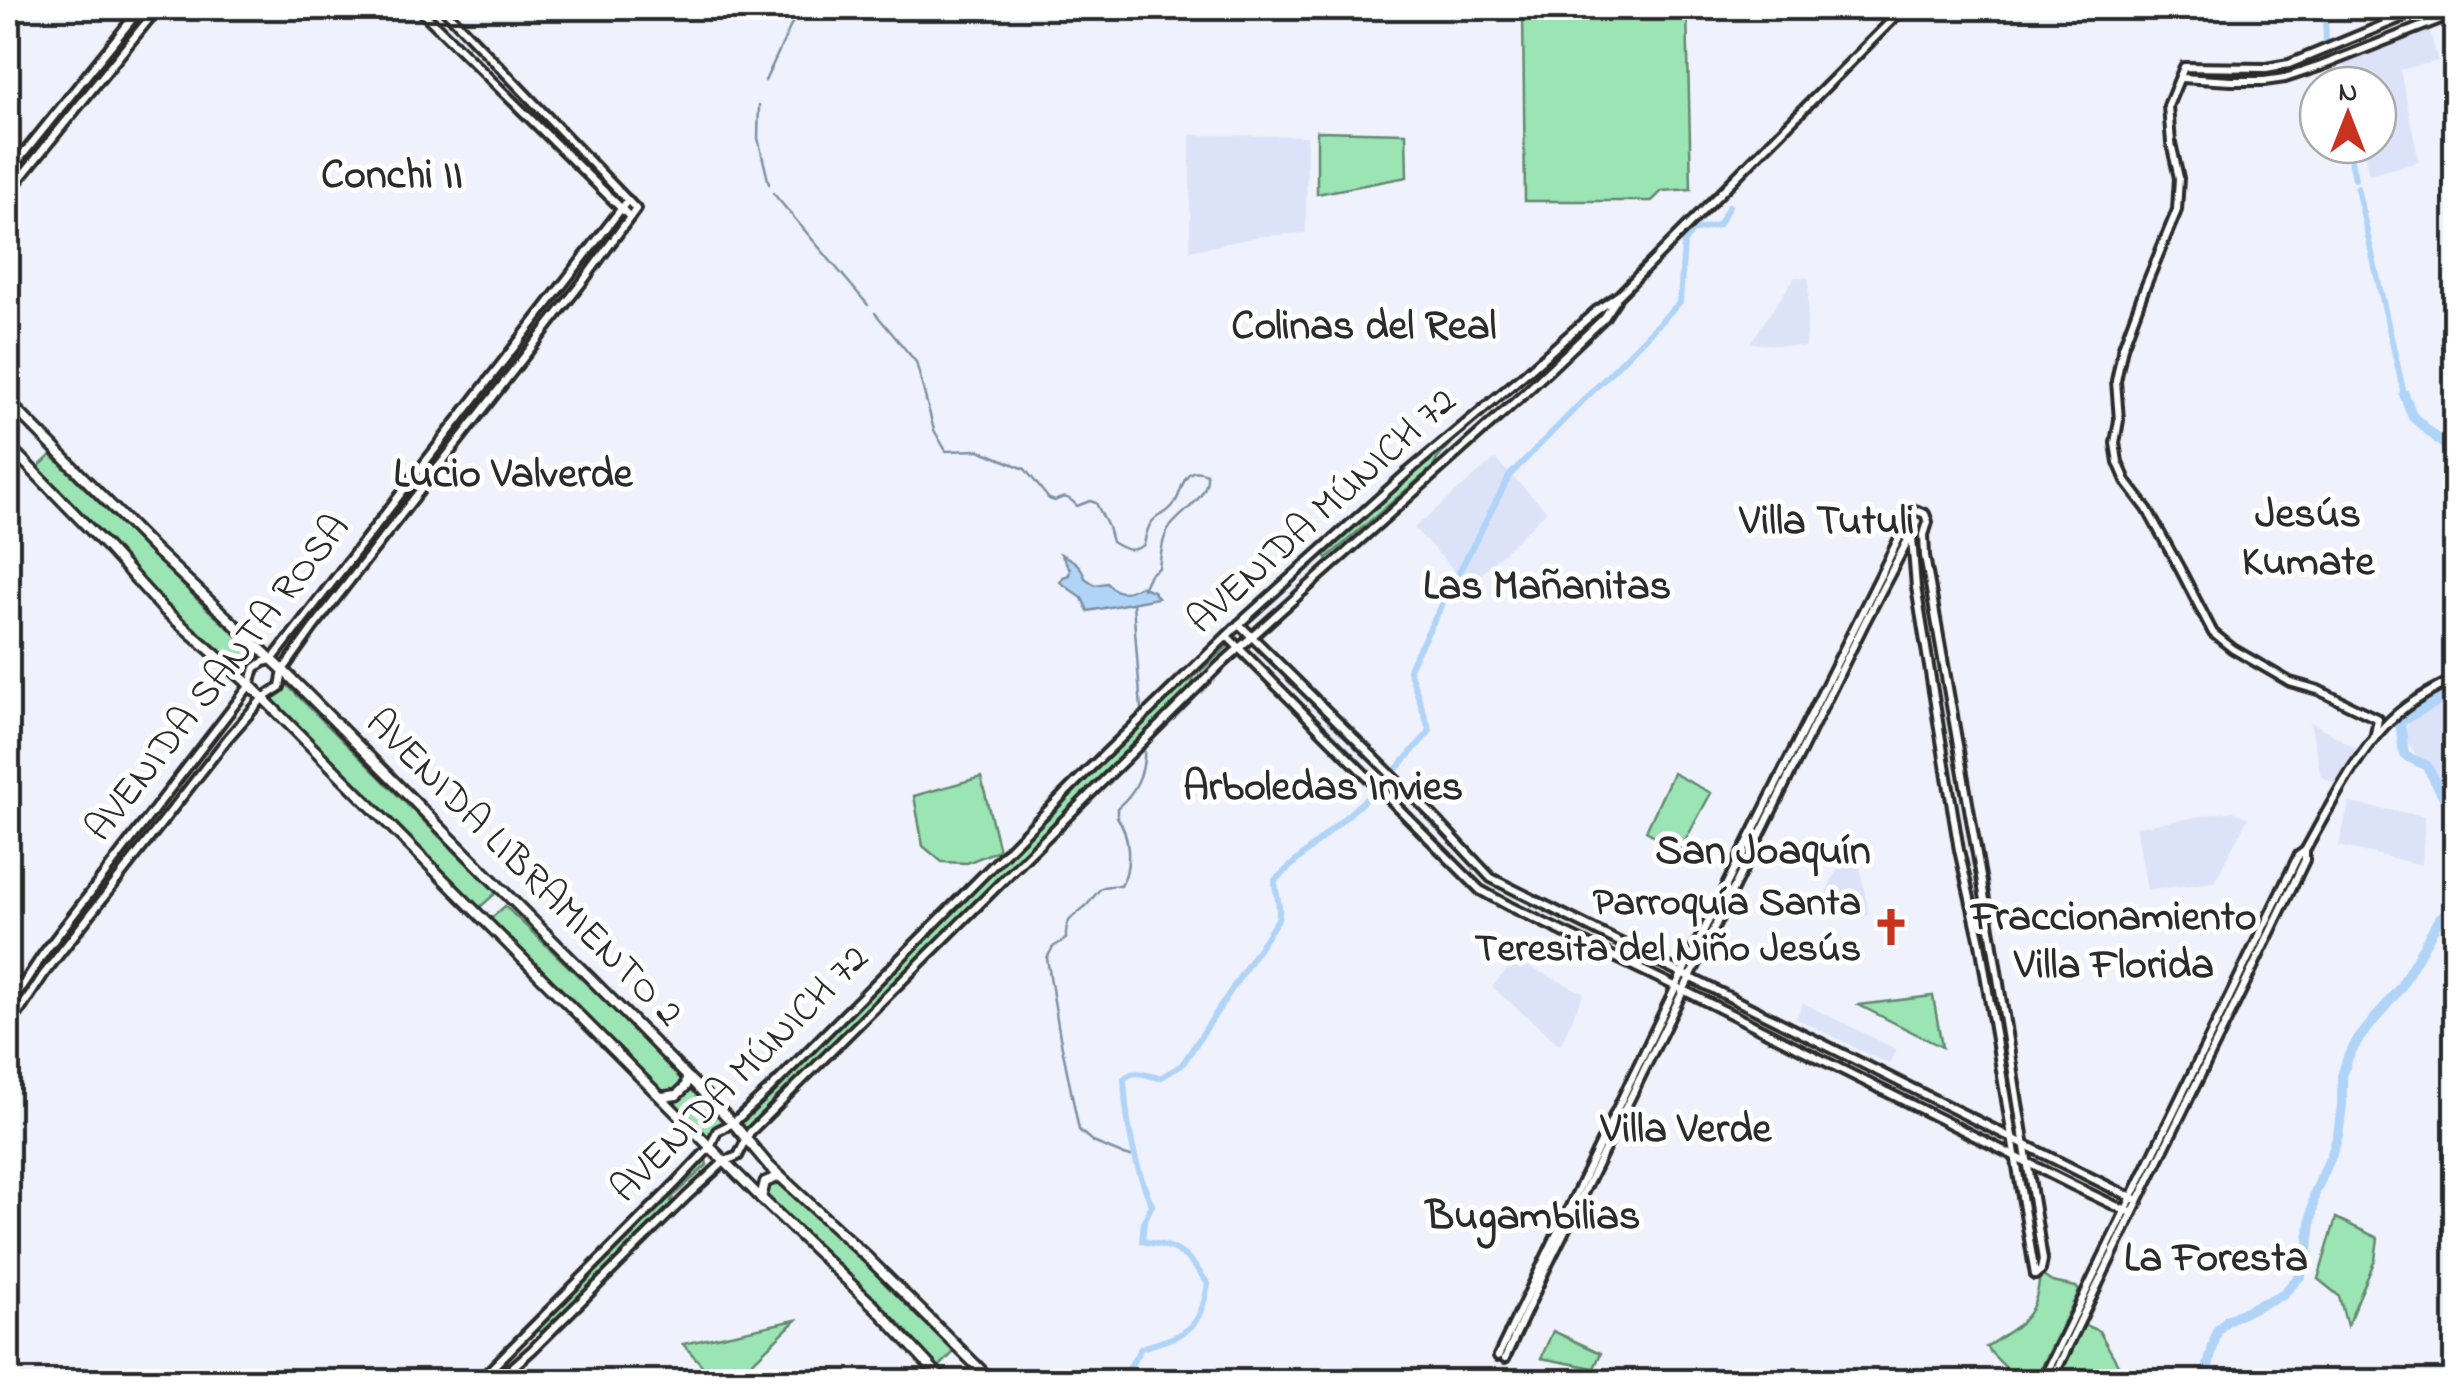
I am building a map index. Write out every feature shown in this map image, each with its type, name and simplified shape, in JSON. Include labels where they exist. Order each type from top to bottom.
[{"type":"main road","name":"AVENIDA LIBRAMIENTO 2","points":[[8,400],[154,549],[284,670],[780,1176],[993,1382]]},
{"type":"main road","name":"AVENIDA LIBRAMIENTO 2","points":[[8,445],[164,609],[250,685],[946,1382]]},
{"type":"main road","points":[[662,1097],[677,1095],[686,1086],[687,1077]]},
{"type":"main road","points":[[761,1198],[765,1182],[780,1176]]},
{"type":"street","points":[[8,174],[142,8]]},
{"type":"street","points":[[8,193],[158,8]]},
{"type":"street","points":[[418,8],[630,217]]},
{"type":"street","points":[[443,8],[628,200]]},
{"type":"street","points":[[1619,295],[1904,8]]},
{"type":"street","points":[[2374,739],[2378,718],[2318,690],[2290,682],[2213,634],[2118,462],[2116,381],[2136,310],[2177,210],[2179,178],[2168,106],[2184,67],[2289,64],[2425,8]]},
{"type":"street","points":[[2181,78],[2285,78],[2456,13]]},
{"type":"street","name":"AVENIDA SANTA ROSA","points":[[8,1008],[44,952],[250,685],[255,668],[272,660],[628,200],[636,209],[313,628],[284,670],[280,687],[263,698],[228,738],[44,974],[8,1030]]},
{"type":"street","name":"AVENIDA MÚNICH 72","points":[[478,1382],[710,1147],[717,1131],[733,1124],[771,1088],[1239,624],[1408,472],[1619,295]]},
{"type":"street","name":"AVENIDA MÚNICH 72","points":[[496,1382],[725,1161],[738,1156],[746,1138],[1238,648],[1524,394],[1604,318],[1619,295]]},
{"type":"street","points":[[1508,388],[1524,394]]},
{"type":"street","points":[[1915,510],[1927,517],[1924,535],[2025,1144],[2043,1260],[2041,1270],[2035,1275],[1980,942],[1956,831],[1911,538],[1866,622],[1502,1357],[1682,974],[1902,532],[1902,516],[1908,511],[1915,510]]},
{"type":"street","points":[[1902,532],[1911,538],[1924,535]]},
{"type":"street","points":[[1239,624],[1491,878],[2135,1199]]},
{"type":"street","points":[[1227,636],[1480,890],[2129,1211]]},
{"type":"street","points":[[2051,1382],[2129,1211],[2305,860],[2306,851],[2338,794],[2374,739],[2399,712],[2456,678]]},
{"type":"street","points":[[1124,735],[1140,744]]},
{"type":"street","points":[[1123,760],[1124,735]]},
{"type":"street","points":[[8,984],[23,984]]},
{"type":"street","points":[[2042,1382],[2088,1283],[2129,1211]]},
{"type":"street","points":[[2447,1382],[2456,1380]]},
{"type":"shaded area","points":[[2429,28],[2438,61],[2400,70],[2419,162],[2369,175],[2367,165],[2398,165],[2398,65],[2344,62]]},
{"type":"shaded area","points":[[1190,135],[1307,136],[1306,233],[1262,236],[1190,251]]},
{"type":"shaded area","points":[[1795,277],[1809,278],[1806,347],[1750,343]]},
{"type":"shaded area","points":[[1495,459],[1547,511],[1469,586],[1414,528]]},
{"type":"shaded area","points":[[2455,684],[2455,807],[2402,735],[2415,711]]},
{"type":"shaded area","points":[[2310,721],[2357,749],[2334,784],[2321,776]]},
{"type":"shaded area","points":[[2349,803],[2425,816],[2422,865],[2339,846]]},
{"type":"shaded area","points":[[2233,811],[2248,818],[2214,882],[2147,890],[2136,827]]},
{"type":"shaded area","points":[[1843,858],[1859,863],[1869,915],[1849,919],[1819,906]]},
{"type":"shaded area","points":[[1515,960],[1584,993],[1560,1045],[1492,987]]},
{"type":"shaded area","points":[[1803,1003],[1896,1049],[1889,1064],[1796,1018]]},
{"type":"green space","points":[[1523,8],[1687,8],[1691,189],[1662,191],[1652,201],[1525,201]]},
{"type":"green space","points":[[1317,131],[1406,133],[1407,177],[1317,194]]},
{"type":"green space","points":[[1450,438],[1451,444],[1434,466],[1327,558],[1325,555],[1340,537]]},
{"type":"green space","points":[[51,455],[262,658],[250,675],[153,595],[35,470]]},
{"type":"green space","points":[[1224,641],[1227,647],[1194,677],[1190,689],[748,1128],[744,1127],[742,1119]]},
{"type":"green space","points":[[284,682],[496,893],[479,908],[429,861],[270,699]]},
{"type":"green space","points":[[1673,773],[1711,793],[1680,850],[1646,831]]},
{"type":"green space","points":[[981,777],[999,850],[967,863],[942,862],[923,846],[914,796]]},
{"type":"green space","points":[[505,906],[680,1073],[679,1088],[659,1091],[488,921]]},
{"type":"green space","points":[[1933,996],[1942,1047],[1859,1005]]},
{"type":"green space","points":[[689,1087],[725,1122],[707,1138],[672,1102]]},
{"type":"green space","points":[[699,1159],[706,1160],[707,1165],[673,1196],[670,1205],[539,1331],[537,1325]]},
{"type":"green space","points":[[779,1180],[954,1352],[938,1368],[766,1201],[767,1182]]},
{"type":"green space","points":[[2336,1218],[2378,1238],[2375,1260],[2347,1326],[2339,1296],[2318,1279]]},
{"type":"green space","points":[[2040,1274],[2079,1291],[2035,1381],[2014,1374],[1986,1347],[2025,1319],[2035,1301]]},
{"type":"green space","points":[[796,1320],[733,1381],[716,1381],[683,1344]]},
{"type":"green space","points":[[2084,1325],[2099,1331],[2120,1368],[2145,1381],[2057,1381]]},
{"type":"green space","points":[[1553,1331],[1601,1353],[1594,1368],[1541,1358]]},
{"type":"water","points":[[1061,554],[1076,563],[1095,585],[1107,583],[1122,592],[1140,586],[1153,591],[1158,598],[1088,611],[1082,598],[1060,582],[1070,569]]},
{"type":"waterway","points":[[765,81],[796,8]]},
{"type":"waterway","points":[[2325,8],[2326,45]]},
{"type":"waterway","points":[[2328,52],[2329,59]]},
{"type":"waterway","points":[[759,105],[758,138],[769,184]]},
{"type":"waterway","points":[[2352,165],[2355,179]]},
{"type":"waterway","points":[[2357,188],[2404,394]]},
{"type":"waterway","points":[[773,193],[868,305]]},
{"type":"waterway","points":[[1121,1382],[1141,1348],[1180,1335],[1195,1322],[1208,1284],[1179,1252],[1142,1241],[1144,1221],[1152,1205],[1132,1144],[1124,1079],[1136,1073],[1160,1078],[1182,1065],[1278,919],[1275,880],[1386,781],[1430,731],[1410,666],[1510,475],[1680,302],[1684,242],[1693,231],[1718,225],[1729,206]]},
{"type":"waterway","points":[[875,313],[916,362],[934,430],[946,451],[979,450],[1025,469],[1049,499],[1067,498],[1077,506],[1096,503],[1112,542],[1121,547],[1132,550],[1144,545],[1150,525],[1176,501],[1189,474],[1207,474],[1200,497],[1167,531],[1159,568],[1150,574],[1143,589]]},
{"type":"waterway","points":[[2404,394],[2413,417],[2456,455]]},
{"type":"waterway","points":[[1133,603],[1141,710]]},
{"type":"waterway","points":[[2456,692],[2400,721],[2404,755],[2427,766],[2449,806],[2456,843]]},
{"type":"waterway","points":[[1135,1156],[1093,1142],[1079,1130],[1047,958],[1053,947],[1066,939],[1071,919],[1100,890],[1121,886],[1128,851],[1117,808],[1138,781],[1144,746]]},
{"type":"waterway","points":[[2204,1382],[2217,1331],[2227,1320],[2283,1294],[2301,1275],[2307,1260],[2314,1195],[2338,1135],[2342,1076],[2348,1057],[2400,988],[2439,919],[2456,904]]},
{"type":"waterway","points":[[1134,1382],[1187,1375],[1241,1382]]},
{"type":"place","name":"Parroquía Santa Teresita del Niño Jesús","points":[[1891,927]]},
{"type":"district","name":"Conchi II","points":[[392,176]]},
{"type":"district","name":"Colinas del Real","points":[[1364,327]]},
{"type":"district","name":"Lucio Valverde","points":[[513,475]]},
{"type":"district","name":"Villa Tutuli","points":[[1827,522]]},
{"type":"district","name":"Jesús Kumate","points":[[2308,539]]},
{"type":"district","name":"Las Mañanitas","points":[[1547,587]]},
{"type":"district","name":"Arboledas Invies","points":[[1323,788]]},
{"type":"district","name":"San Joaquín","points":[[1763,852]]},
{"type":"district","name":"Fraccionamiento Villa Florida","points":[[2114,942]]},
{"type":"district","name":"Villa Verde","points":[[1686,1130]]},
{"type":"district","name":"Bugambilias","points":[[1533,1217]]},
{"type":"district","name":"La Foresta","points":[[2216,1259]]}]
